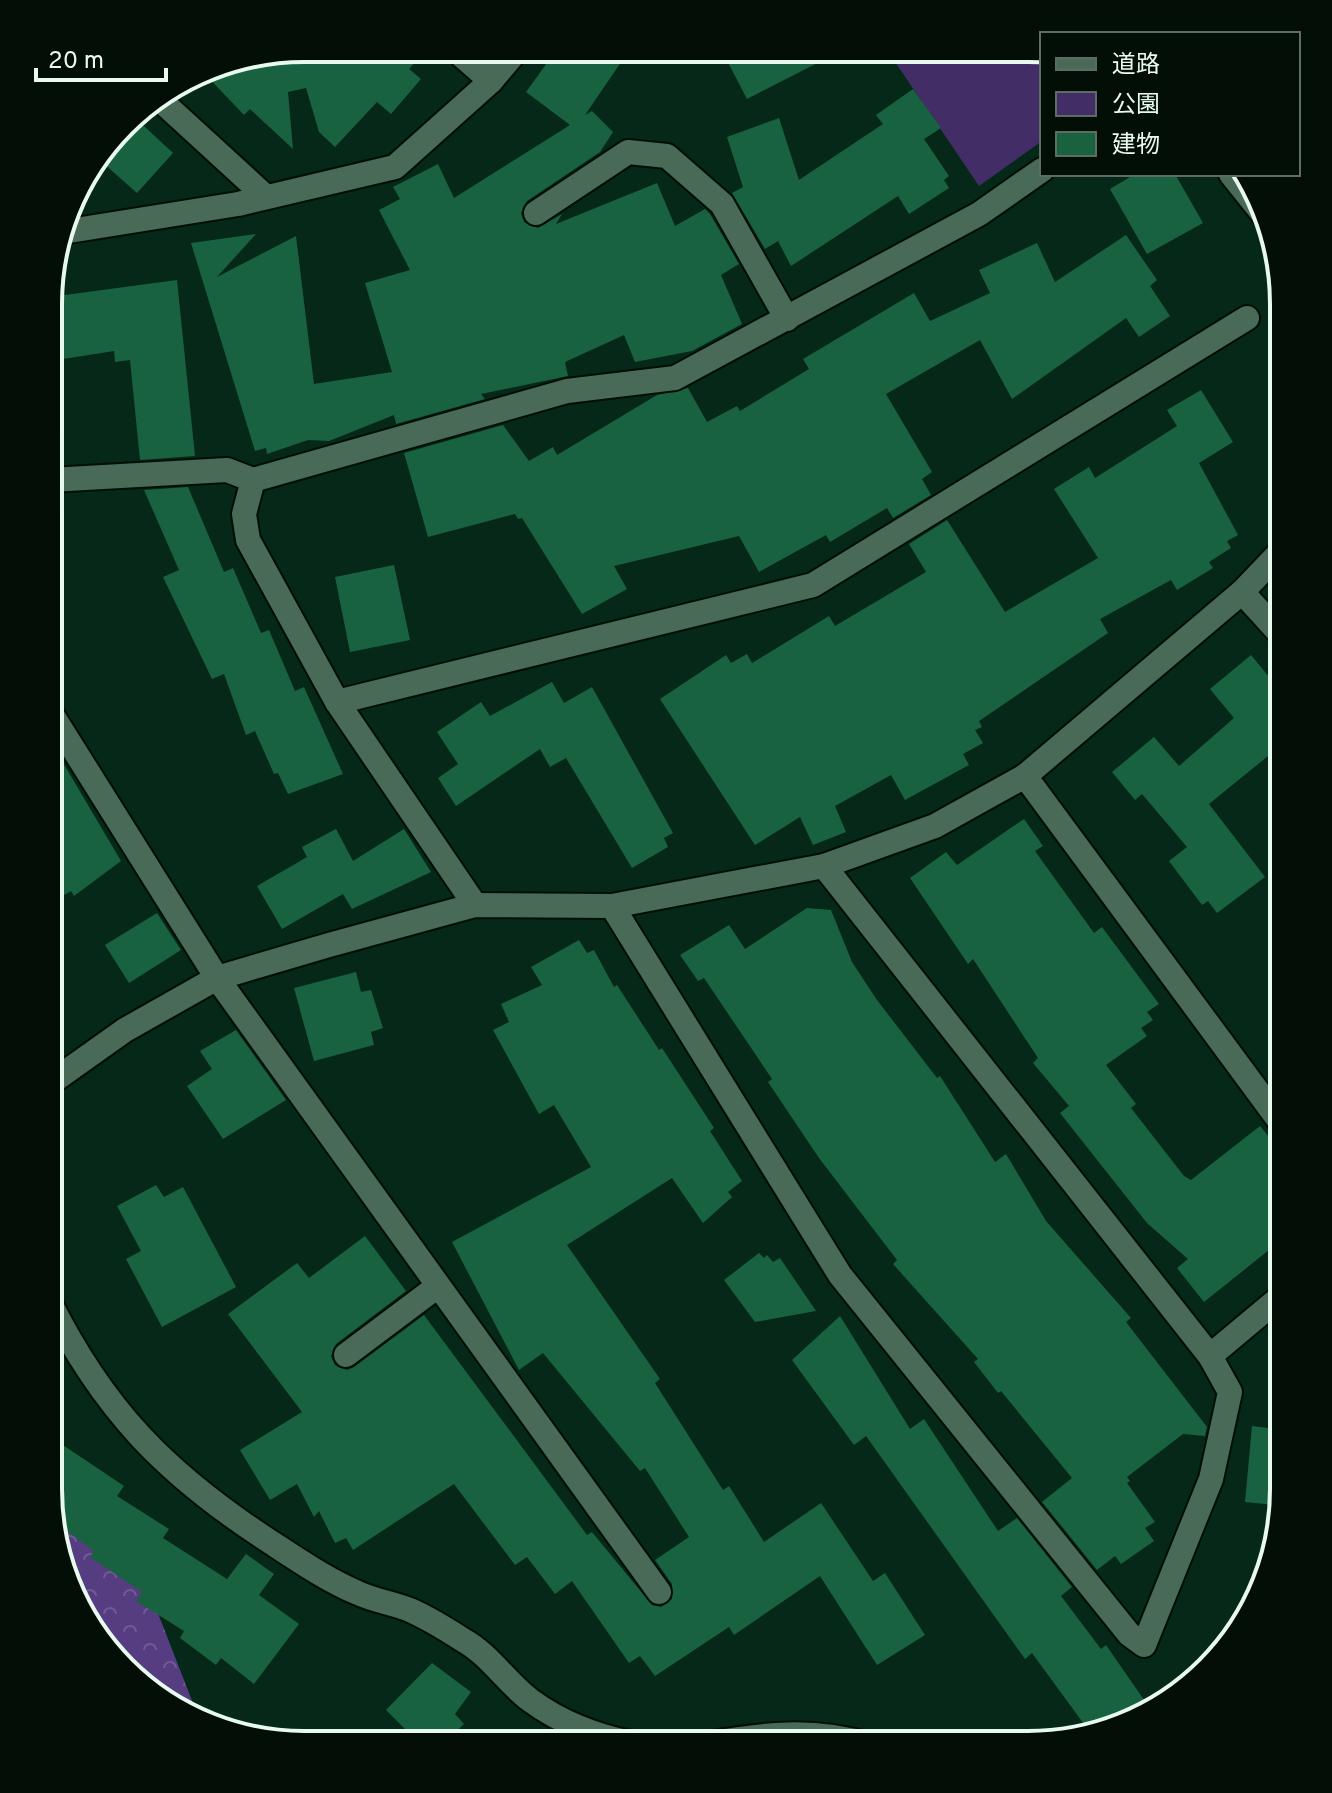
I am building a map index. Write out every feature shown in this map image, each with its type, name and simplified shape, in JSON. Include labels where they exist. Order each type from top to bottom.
[{"type":"street","points":[[470,63],[491,81]]},
{"type":"street","points":[[74,230],[266,197],[395,167],[491,81],[506,63]]},
{"type":"street","points":[[166,105],[266,197]]},
{"type":"street","points":[[536,213],[628,152],[667,156],[722,204],[787,319]]},
{"type":"street","points":[[62,479],[227,470],[253,480],[567,391],[675,378],[979,214],[1040,171]]},
{"type":"street","points":[[337,702],[813,585],[1247,318]]},
{"type":"street","points":[[253,480],[244,514],[248,540],[337,702],[475,905]]},
{"type":"street","points":[[62,1075],[125,1030],[217,978],[475,905],[612,906],[824,866],[935,826],[1025,776],[1242,592],[1270,563]]},
{"type":"street","points":[[1242,592],[1270,622]]},
{"type":"street","points":[[62,731],[217,978],[659,1592]]},
{"type":"street","points":[[1025,776],[1269,1107]]},
{"type":"street","points":[[612,906],[840,1275],[1129,1634],[1144,1645],[1211,1479],[1230,1392],[1210,1356],[824,866]]},
{"type":"street","points":[[346,1355],[438,1286]]},
{"type":"street","points":[[1210,1356],[1269,1306]]},
{"type":"street","points":[[62,1327],[77,1356],[125,1421],[177,1474],[210,1501],[316,1572],[359,1594],[409,1610],[467,1642],[499,1667],[529,1699],[586,1731]]},
{"type":"green space","points":[[895,62],[1040,63],[1040,142],[979,186]]},
{"type":"green space","points":[[63,1506],[152,1598],[193,1704],[157,1681],[133,1660],[103,1624],[75,1567]]},
{"type":"building","points":[[728,62],[819,62],[747,99]]},
{"type":"building","points":[[288,63],[415,63],[409,69],[421,79],[391,114],[377,102],[335,147],[319,132],[306,88],[288,92],[293,149],[250,109],[244,115],[211,80],[241,70]]},
{"type":"building","points":[[547,63],[621,63],[585,115],[592,111],[613,132],[600,152],[527,201],[521,213],[524,222],[538,228],[562,214],[556,224],[657,183],[675,226],[705,209],[710,214],[739,264],[721,275],[742,324],[692,351],[635,362],[624,335],[565,362],[568,376],[481,394],[485,399],[396,424],[394,415],[329,441],[308,440],[267,454],[266,448],[255,451],[191,243],[256,234],[217,277],[296,236],[314,384],[392,372],[365,283],[410,270],[379,210],[400,199],[393,187],[438,164],[454,198],[570,125],[526,92]]},
{"type":"building","points":[[913,89],[941,128],[924,139],[949,176],[944,180],[949,188],[909,214],[898,196],[791,266],[778,241],[765,249],[732,193],[743,187],[727,137],[779,118],[799,180],[883,124],[876,115]]},
{"type":"building","points":[[142,124],[173,153],[137,193],[106,165]]},
{"type":"building","points":[[1132,176],[1176,176],[1203,223],[1147,254],[1110,189]]},
{"type":"building","points":[[1126,235],[1157,280],[1150,286],[1170,316],[1139,337],[1126,318],[1012,399],[980,340],[886,394],[932,472],[922,479],[931,495],[893,518],[887,508],[830,542],[826,535],[759,572],[739,536],[614,566],[627,589],[582,614],[522,518],[518,519],[515,514],[428,537],[404,453],[503,425],[529,461],[553,447],[557,455],[657,395],[688,388],[707,422],[737,406],[740,411],[809,369],[803,359],[914,293],[930,321],[990,293],[979,270],[1037,243],[1055,282]]},
{"type":"building","points":[[177,280],[195,456],[140,460],[130,360],[115,362],[114,351],[62,359],[63,295]]},
{"type":"building","points":[[1201,390],[1233,442],[1199,463],[1238,535],[1227,541],[1231,548],[1209,562],[1213,568],[1177,590],[1171,580],[1100,619],[1108,633],[979,721],[982,727],[975,730],[983,743],[963,754],[969,765],[905,800],[891,775],[835,806],[846,832],[813,845],[800,817],[755,845],[660,699],[726,655],[731,663],[747,654],[752,663],[829,616],[835,626],[926,572],[909,544],[947,520],[1005,612],[1098,558],[1054,489],[1089,467],[1095,478],[1177,426],[1167,410]]},
{"type":"building","points":[[188,487],[224,572],[233,568],[261,633],[269,630],[295,691],[304,687],[343,774],[288,794],[278,773],[274,774],[255,731],[246,735],[224,674],[212,679],[163,577],[179,570],[144,490]]},
{"type":"building","points":[[394,565],[410,640],[350,652],[335,577]]},
{"type":"building","points":[[1251,655],[1270,678],[1270,755],[1209,804],[1265,877],[1217,913],[1208,901],[1202,905],[1169,861],[1187,847],[1142,794],[1135,800],[1112,772],[1154,737],[1179,766],[1234,718],[1210,689]]},
{"type":"building","points":[[552,682],[564,703],[592,687],[673,833],[664,838],[668,847],[632,868],[566,758],[550,767],[540,749],[456,806],[438,778],[458,764],[437,732],[481,702],[490,716]]},
{"type":"building","points":[[62,761],[121,861],[74,896],[71,891],[64,895]]},
{"type":"building","points":[[1024,819],[1043,846],[1035,851],[1094,933],[1102,927],[1159,1004],[1147,1012],[1153,1020],[1141,1028],[1147,1036],[1106,1065],[1136,1104],[1131,1108],[1184,1176],[1191,1180],[1260,1126],[1269,1137],[1269,1250],[1204,1302],[1177,1268],[1188,1259],[1147,1223],[1060,1113],[1069,1106],[1033,1063],[1038,1058],[973,959],[968,964],[910,878],[946,852],[957,865]]},
{"type":"building","points":[[336,829],[353,861],[404,829],[431,872],[352,909],[343,894],[282,929],[257,886],[307,857],[302,847]]},
{"type":"building","points":[[807,908],[831,910],[852,962],[877,1000],[937,1078],[940,1076],[995,1162],[1006,1154],[1046,1221],[1131,1318],[1126,1322],[1207,1427],[1205,1436],[1183,1434],[1127,1477],[1130,1481],[1127,1483],[1155,1522],[1145,1528],[1154,1541],[1121,1564],[1115,1556],[1097,1570],[1042,1502],[1072,1478],[1001,1391],[998,1393],[974,1362],[978,1359],[893,1264],[897,1260],[819,1158],[768,1082],[772,1079],[704,978],[698,981],[680,955],[729,925],[745,949]]},
{"type":"building","points":[[157,913],[181,950],[129,983],[105,945]]},
{"type":"building","points":[[579,940],[587,953],[594,950],[614,987],[617,985],[659,1050],[662,1048],[714,1128],[710,1131],[742,1181],[728,1192],[732,1197],[703,1223],[672,1178],[567,1245],[660,1379],[655,1383],[723,1490],[729,1486],[764,1542],[821,1503],[873,1581],[885,1573],[925,1635],[877,1665],[820,1576],[734,1635],[729,1627],[655,1676],[640,1656],[629,1663],[572,1581],[555,1594],[527,1557],[515,1565],[454,1484],[353,1550],[346,1538],[335,1543],[319,1511],[314,1517],[297,1484],[270,1500],[240,1450],[302,1412],[228,1314],[297,1263],[309,1278],[365,1236],[406,1291],[336,1344],[331,1356],[335,1365],[347,1370],[354,1367],[424,1315],[587,1535],[592,1532],[652,1605],[661,1607],[672,1599],[672,1584],[655,1560],[689,1537],[645,1468],[640,1471],[543,1353],[519,1370],[452,1242],[591,1167],[554,1105],[539,1114],[493,1030],[509,1022],[501,1004],[542,985],[531,967]]},
{"type":"building","points":[[356,972],[361,992],[371,990],[383,1028],[371,1032],[374,1045],[314,1061],[294,988]]},
{"type":"building","points":[[236,1030],[286,1100],[223,1139],[187,1086],[212,1069],[200,1051]]},
{"type":"building","points":[[156,1185],[164,1197],[183,1187],[236,1287],[162,1327],[126,1259],[141,1251],[117,1206]]},
{"type":"building","points":[[759,1253],[764,1258],[767,1255],[773,1262],[780,1258],[816,1311],[755,1322],[724,1280]]},
{"type":"building","points":[[840,1316],[910,1429],[924,1419],[998,1531],[1017,1518],[1072,1587],[1061,1596],[1101,1649],[1106,1645],[1144,1701],[1121,1713],[1084,1724],[1032,1653],[1025,1659],[866,1436],[854,1445],[792,1360]]},
{"type":"building","points":[[1252,1426],[1269,1428],[1269,1505],[1245,1502]]},
{"type":"building","points":[[62,1444],[124,1486],[117,1496],[169,1529],[163,1538],[227,1579],[246,1554],[274,1574],[259,1595],[299,1624],[254,1684],[221,1658],[216,1665],[180,1638],[184,1631],[136,1601],[142,1592],[90,1557],[94,1551],[66,1530]]},
{"type":"building","points":[[432,1663],[471,1692],[455,1714],[464,1724],[457,1731],[407,1731],[386,1710]]}]
